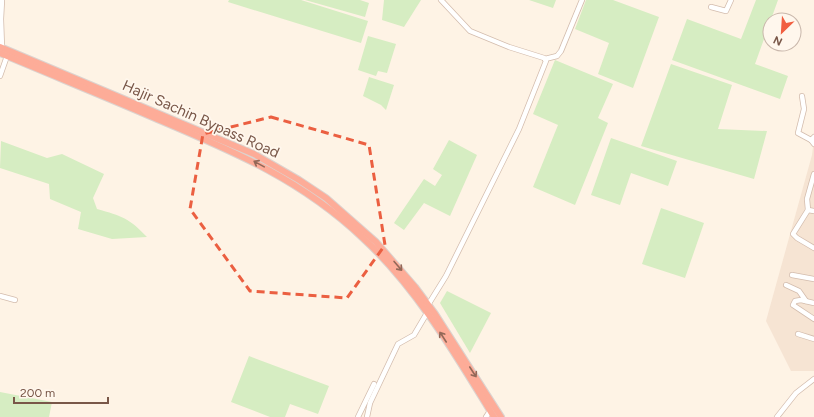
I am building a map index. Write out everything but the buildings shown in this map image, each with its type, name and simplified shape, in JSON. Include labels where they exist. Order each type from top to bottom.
[{"type":"highway","points":[[1,49],[8,56],[223,146],[281,176],[313,197],[363,238],[407,285],[494,417]]},
{"type":"highway","name":"Hajir Sachin Bypass Road","points":[[1,49],[254,154],[299,180],[326,198],[376,242],[398,266],[428,305],[501,417]]},
{"type":"street","points":[[1,49],[2,0]]},
{"type":"street","points":[[441,0],[470,31],[545,60],[557,56],[561,51],[582,0]]},
{"type":"street","points":[[711,7],[726,11],[731,0]]},
{"type":"street","points":[[0,76],[8,56]]},
{"type":"street","points":[[428,305],[446,276],[519,129],[534,94],[545,64],[545,60]]},
{"type":"street","points":[[802,96],[804,109],[798,133],[813,140]]},
{"type":"street","points":[[814,174],[807,200],[808,210],[793,234],[814,248]]},
{"type":"street","points":[[808,210],[814,211]]},
{"type":"street","points":[[792,275],[814,279]]},
{"type":"street","points":[[786,285],[799,291],[806,301]]},
{"type":"street","points":[[0,296],[15,300]]},
{"type":"street","points":[[814,302],[795,301],[793,305],[814,319]]},
{"type":"street","points":[[367,417],[370,403],[398,344],[414,335],[426,313]]},
{"type":"street","points":[[798,334],[814,339]]},
{"type":"street","points":[[777,417],[796,393],[814,379]]},
{"type":"street","points":[[358,417],[374,384]]},
{"type":"street","points":[[486,417],[490,411]]},
{"type":"highlighted area","points":[[271,117],[369,145],[385,245],[347,298],[250,291],[190,209],[203,134]]},
{"type":"shaded area","points":[[814,138],[814,371],[791,371],[766,321],[812,155]]},
{"type":"green space","points":[[229,0],[301,0],[368,21],[361,43],[228,2]]},
{"type":"green space","points":[[305,0],[360,0],[369,3],[365,17]]},
{"type":"green space","points":[[384,0],[421,0],[404,27],[382,20]]},
{"type":"green space","points":[[529,0],[556,0],[553,8]]},
{"type":"green space","points":[[586,0],[613,0],[659,17],[633,88],[598,74],[609,43],[575,29]]},
{"type":"green space","points":[[756,0],[778,0],[774,12],[762,12],[762,45],[755,64],[788,76],[780,99],[672,60],[687,19],[741,39]]},
{"type":"green space","points":[[368,36],[396,44],[387,73],[378,71],[376,76],[358,70]]},
{"type":"green space","points":[[555,60],[613,84],[598,118],[608,123],[575,205],[533,187],[558,125],[533,114]]},
{"type":"green space","points":[[671,64],[732,85],[718,129],[767,131],[754,179],[641,146]]},
{"type":"green space","points":[[369,77],[394,85],[386,110],[381,105],[363,96]]},
{"type":"green space","points":[[611,138],[677,161],[668,186],[631,173],[620,205],[591,195]]},
{"type":"green space","points":[[449,140],[477,155],[450,216],[424,203],[404,230],[394,223],[424,179],[435,186],[442,175],[433,169]]},
{"type":"green space","points":[[1,141],[47,158],[62,154],[104,174],[93,198],[97,209],[125,218],[147,237],[112,239],[78,229],[81,212],[50,199],[49,184],[0,168]]},
{"type":"green space","points":[[661,208],[704,223],[685,278],[642,264]]},
{"type":"green space","points":[[447,291],[491,313],[470,353],[440,303]]},
{"type":"green space","points":[[249,356],[329,386],[318,414],[290,404],[285,417],[270,417],[231,402]]},
{"type":"green space","points":[[0,392],[52,402],[49,417],[0,417]]}]
